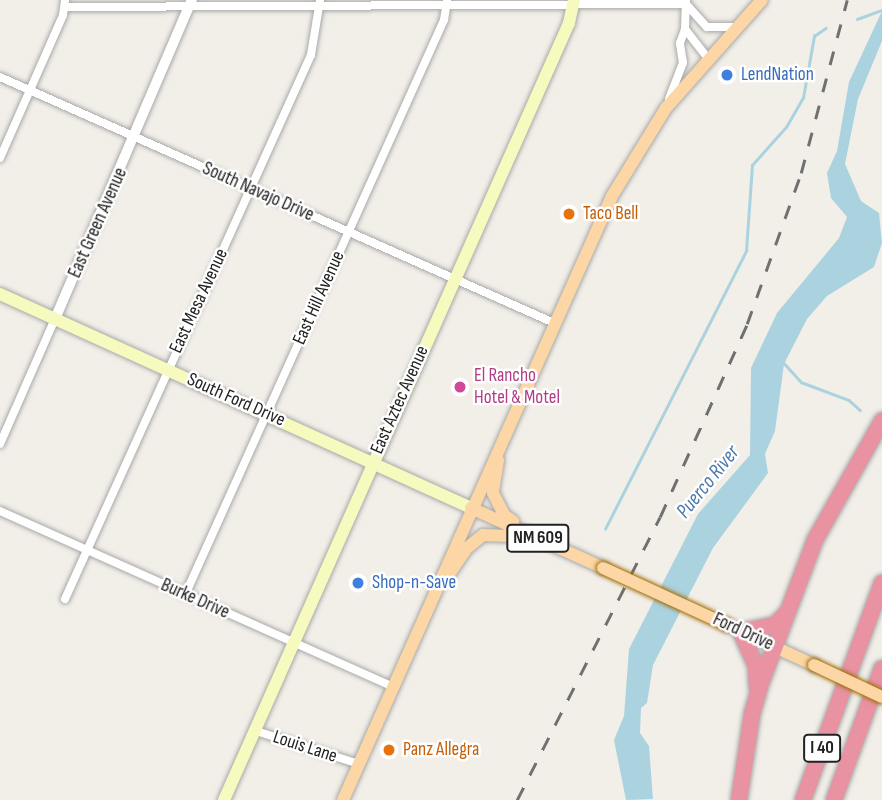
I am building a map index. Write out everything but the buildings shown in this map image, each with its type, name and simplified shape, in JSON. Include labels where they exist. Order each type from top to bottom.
[{"type":"highway","points":[[751,714],[815,540],[882,421]]},
{"type":"highway","name":"I 40","points":[[803,800],[882,583]]},
{"type":"highway","points":[[739,800],[758,677],[734,629],[775,625],[795,597]]},
{"type":"highway","name":"I 40","points":[[834,800],[882,668]]},
{"type":"main road","points":[[343,800],[356,763],[612,196],[666,108],[762,0]]},
{"type":"main road","name":"East Aztec Avenue","points":[[224,800],[574,3]]},
{"type":"main road","name":"South Ford Drive","points":[[0,294],[373,460],[471,508]]},
{"type":"main road","points":[[511,419],[493,494],[504,515],[537,537]]},
{"type":"main road","name":"NM 609","points":[[471,508],[537,537]]},
{"type":"main road","points":[[412,640],[454,566],[476,540],[495,533],[537,537]]},
{"type":"main road","name":"Ford Drive","points":[[537,537],[882,697]]},
{"type":"street","points":[[686,2],[707,27],[740,27]]},
{"type":"street","points":[[0,158],[65,3],[686,2]]},
{"type":"street","points":[[666,108],[683,63],[680,43],[685,29],[686,2]]},
{"type":"street","name":"East Green Avenue","points":[[0,444],[136,137],[192,3]]},
{"type":"street","name":"East Mesa Avenue","points":[[65,600],[311,55],[320,3]]},
{"type":"street","name":"East Hill Avenue","points":[[185,595],[268,414],[447,3]]},
{"type":"street","points":[[685,29],[708,58]]},
{"type":"street","name":"South Navajo Drive","points":[[0,77],[554,323]]},
{"type":"street","name":"Burke Drive","points":[[0,511],[391,686]]},
{"type":"street","name":"Louis Lane","points":[[253,730],[356,763]]},
{"type":"water","points":[[882,11],[882,41],[858,99],[845,164],[861,201],[879,213],[882,243],[874,267],[827,296],[807,319],[784,364],[775,431],[765,454],[768,473],[713,548],[653,665],[647,703],[641,708],[640,733],[649,746],[653,799],[626,800],[614,740],[624,716],[629,649],[698,514],[750,455],[751,368],[777,313],[839,238],[847,217],[831,198],[827,173],[837,151],[849,82]]},
{"type":"waterway","points":[[857,19],[882,10]]},
{"type":"waterway","points":[[605,529],[746,251],[752,165],[786,127],[803,98],[814,36],[826,28]]},
{"type":"waterway","points":[[784,363],[801,382],[849,400],[860,410]]},
{"type":"railway","points":[[517,800],[660,517],[747,324],[801,173],[847,0]]},
{"type":"place","name":"LendNation","points":[[727,75]]},
{"type":"place","name":"Taco Bell","points":[[569,214]]},
{"type":"place","name":"El Rancho Hotel & Motel","points":[[460,387]]},
{"type":"place","name":"Shop-n-Save","points":[[358,583]]},
{"type":"place","name":"Panz Allegra","points":[[389,750]]},
{"type":"water label","name":"Puerco River","points":[[708,482]]}]
